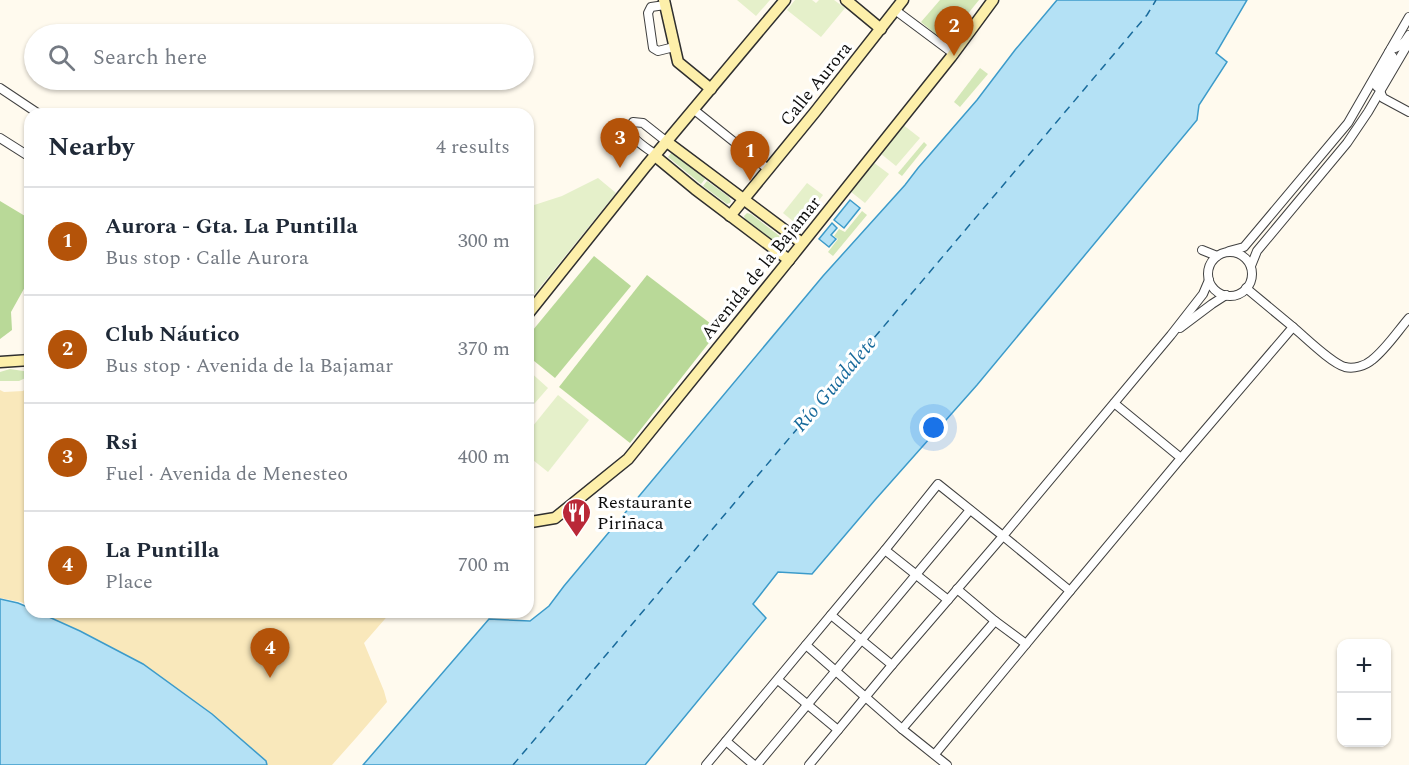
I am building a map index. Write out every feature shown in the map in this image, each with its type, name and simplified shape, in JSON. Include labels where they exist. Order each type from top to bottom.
[{"type":"street","points":[[534,306],[655,155],[784,0]]},
{"type":"street","points":[[846,0],[881,29]]},
{"type":"street","name":"Calle Aurora","points":[[730,216],[816,112],[903,0]]},
{"type":"street","name":"Avenida de la Bajamar","points":[[534,522],[555,518],[628,459],[954,54],[993,0]]},
{"type":"street","points":[[674,47],[658,51],[653,48],[648,13],[651,7],[664,2],[678,62],[711,89]]},
{"type":"street","points":[[895,10],[954,54]]},
{"type":"street","points":[[1229,251],[1246,258],[1251,266],[1252,275],[1249,284],[1235,295],[1217,292],[1211,285],[1208,267],[1213,259],[1220,254],[1229,251],[1244,247],[1348,123],[1409,17]]},
{"type":"street","points":[[1390,51],[1406,41],[1409,34]]},
{"type":"street","points":[[1251,266],[1257,251],[1347,144],[1409,42]]},
{"type":"street","points":[[1347,144],[1353,129],[1391,62],[1393,57],[1390,51]]},
{"type":"street","points":[[0,88],[30,108]]},
{"type":"street","points":[[1380,91],[1383,98],[1409,112]]},
{"type":"street","points":[[693,110],[768,169]]},
{"type":"street","points":[[789,260],[695,189],[634,139],[630,126],[633,123],[643,123],[802,243]]},
{"type":"street","points":[[0,138],[24,153]]},
{"type":"street","points":[[1210,264],[1202,250],[1217,256]]},
{"type":"street","points":[[809,765],[1172,334],[1203,294],[1209,280]]},
{"type":"street","points":[[1246,288],[1332,359],[1347,367],[1358,367],[1370,362],[1409,318]]},
{"type":"street","points":[[1172,334],[1226,295]]},
{"type":"street","points":[[934,754],[1293,327]]},
{"type":"street","points":[[0,362],[24,360]]},
{"type":"street","points":[[1114,403],[1181,458]]},
{"type":"street","points":[[706,765],[938,484],[1070,591]]},
{"type":"street","points":[[726,741],[755,765],[970,510]]},
{"type":"street","points":[[885,550],[948,600]]},
{"type":"street","points":[[957,589],[1026,644]]},
{"type":"street","points":[[831,615],[892,665]]},
{"type":"street","points":[[902,729],[995,621]]},
{"type":"street","points":[[806,645],[947,765]]},
{"type":"street","points":[[778,680],[838,730]]},
{"type":"green space","points":[[737,0],[770,0],[756,16]]},
{"type":"green space","points":[[795,0],[812,0],[816,3],[819,0],[834,0],[845,8],[821,37],[787,10]]},
{"type":"green space","points":[[940,0],[979,0],[945,42],[921,22]]},
{"type":"green space","points":[[980,68],[988,74],[960,107],[954,102]]},
{"type":"green space","points":[[902,124],[920,138],[896,166],[880,153]]},
{"type":"green space","points":[[924,142],[927,145],[902,176],[898,173]]},
{"type":"green space","points":[[672,152],[705,179],[701,184],[668,157]]},
{"type":"green space","points":[[873,162],[889,174],[865,203],[850,191]]},
{"type":"green space","points":[[598,178],[616,193],[534,295],[534,205],[562,196]]},
{"type":"green space","points":[[707,181],[729,197],[730,203],[727,204],[703,186]]},
{"type":"green space","points":[[807,183],[823,195],[799,226],[783,213]]},
{"type":"green space","points":[[0,201],[24,215],[24,289],[11,312],[12,330],[0,339]]},
{"type":"green space","points":[[862,211],[867,215],[833,256],[828,252],[838,239],[834,236],[839,229],[845,232]]},
{"type":"green space","points":[[747,213],[786,241],[788,247],[784,249],[745,219],[744,216]]},
{"type":"green space","points":[[594,256],[631,286],[555,378],[534,361],[534,329]]},
{"type":"green space","points":[[647,275],[719,330],[630,443],[559,387]]},
{"type":"green space","points":[[10,369],[24,371],[24,379],[0,381],[0,372]]},
{"type":"green space","points":[[534,375],[548,388],[534,404]]},
{"type":"green space","points":[[558,395],[589,420],[548,472],[534,461],[534,425]]},
{"type":"sand","points":[[0,390],[4,392],[23,391],[24,603],[0,598]]},
{"type":"sand","points":[[53,618],[386,618],[364,643],[387,702],[332,765],[267,765],[266,761],[212,714],[143,664]]},
{"type":"water","name":"Río Guadalete","points":[[1057,0],[1247,0],[1216,53],[1227,62],[1199,105],[1197,120],[977,385],[812,574],[778,572],[753,604],[766,618],[645,765],[363,765],[489,619],[530,621],[549,606],[823,276],[977,100]]},
{"type":"water","points":[[850,200],[860,208],[844,228],[834,220]]},
{"type":"water","points":[[832,223],[837,228],[831,235],[836,239],[829,247],[819,239]]},
{"type":"water","points":[[0,599],[24,606],[24,618],[51,618],[143,664],[212,714],[266,761],[267,765],[0,765]]},
{"type":"ferry route","points":[[513,765],[1147,15],[1156,0]]},
{"type":"place","name":"Club Náutico","points":[[954,56]]},
{"type":"place","name":"Rsi","points":[[620,168]]},
{"type":"place","name":"Aurora - Gta. La Puntilla","points":[[750,181]]},
{"type":"place","name":"Restaurante Piriñaca","points":[[576,538]]},
{"type":"place","name":"La Puntilla","points":[[270,678]]}]
